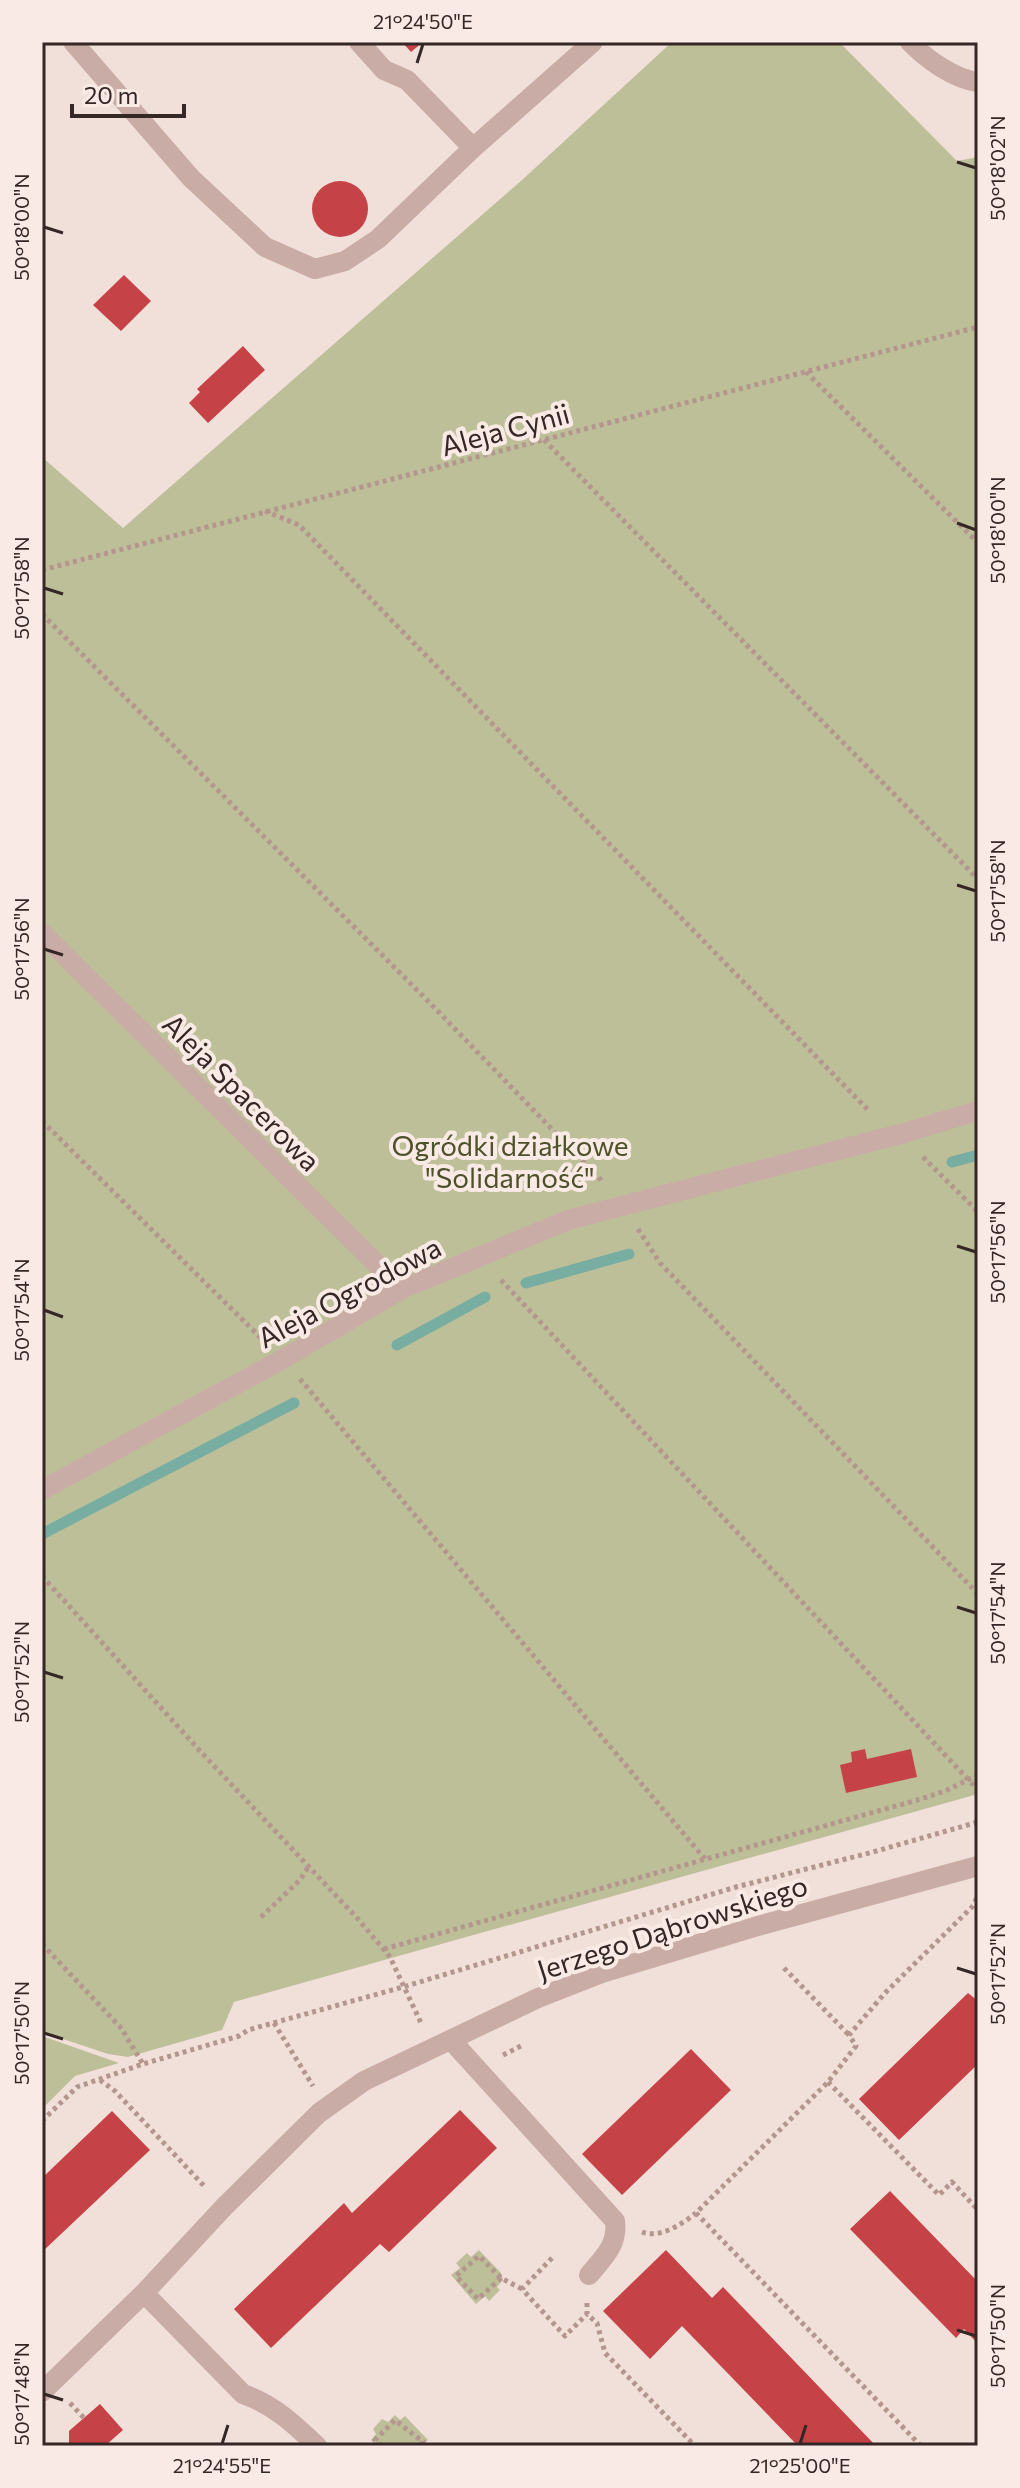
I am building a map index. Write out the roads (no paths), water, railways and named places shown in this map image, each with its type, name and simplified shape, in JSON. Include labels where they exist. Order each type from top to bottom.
[{"type":"street","points":[[73,42],[191,178],[265,247],[315,269],[345,261],[378,239],[473,148],[593,42]]},
{"type":"street","points":[[359,42],[384,70],[407,80],[473,148]]},
{"type":"street","points":[[910,42],[944,68],[967,81],[978,82]]},
{"type":"street","name":"Aleja Spacerowa","points":[[42,933],[402,1289]]},
{"type":"street","name":"Aleja Ogrodowa","points":[[42,1490],[283,1359],[402,1289],[479,1256],[568,1220],[978,1111]]},
{"type":"street","name":"Jerzego Dąbrowskiego","points":[[42,2392],[144,2293],[224,2207],[319,2113],[364,2081],[538,1998],[602,1973],[978,1866]]},
{"type":"street","points":[[451,2040],[615,2221],[613,2246],[589,2275]]},
{"type":"street","points":[[144,2293],[243,2394],[261,2400],[288,2417],[317,2446]]},
{"type":"waterway","points":[[952,1162],[978,1155]]},
{"type":"waterway","points":[[526,1283],[629,1254]]},
{"type":"waterway","points":[[397,1345],[485,1297]]},
{"type":"waterway","points":[[42,1534],[294,1403]]},
{"type":"park label","name":"Ogródki działkowe \"Solidarność\"","points":[[510,1161]]}]
